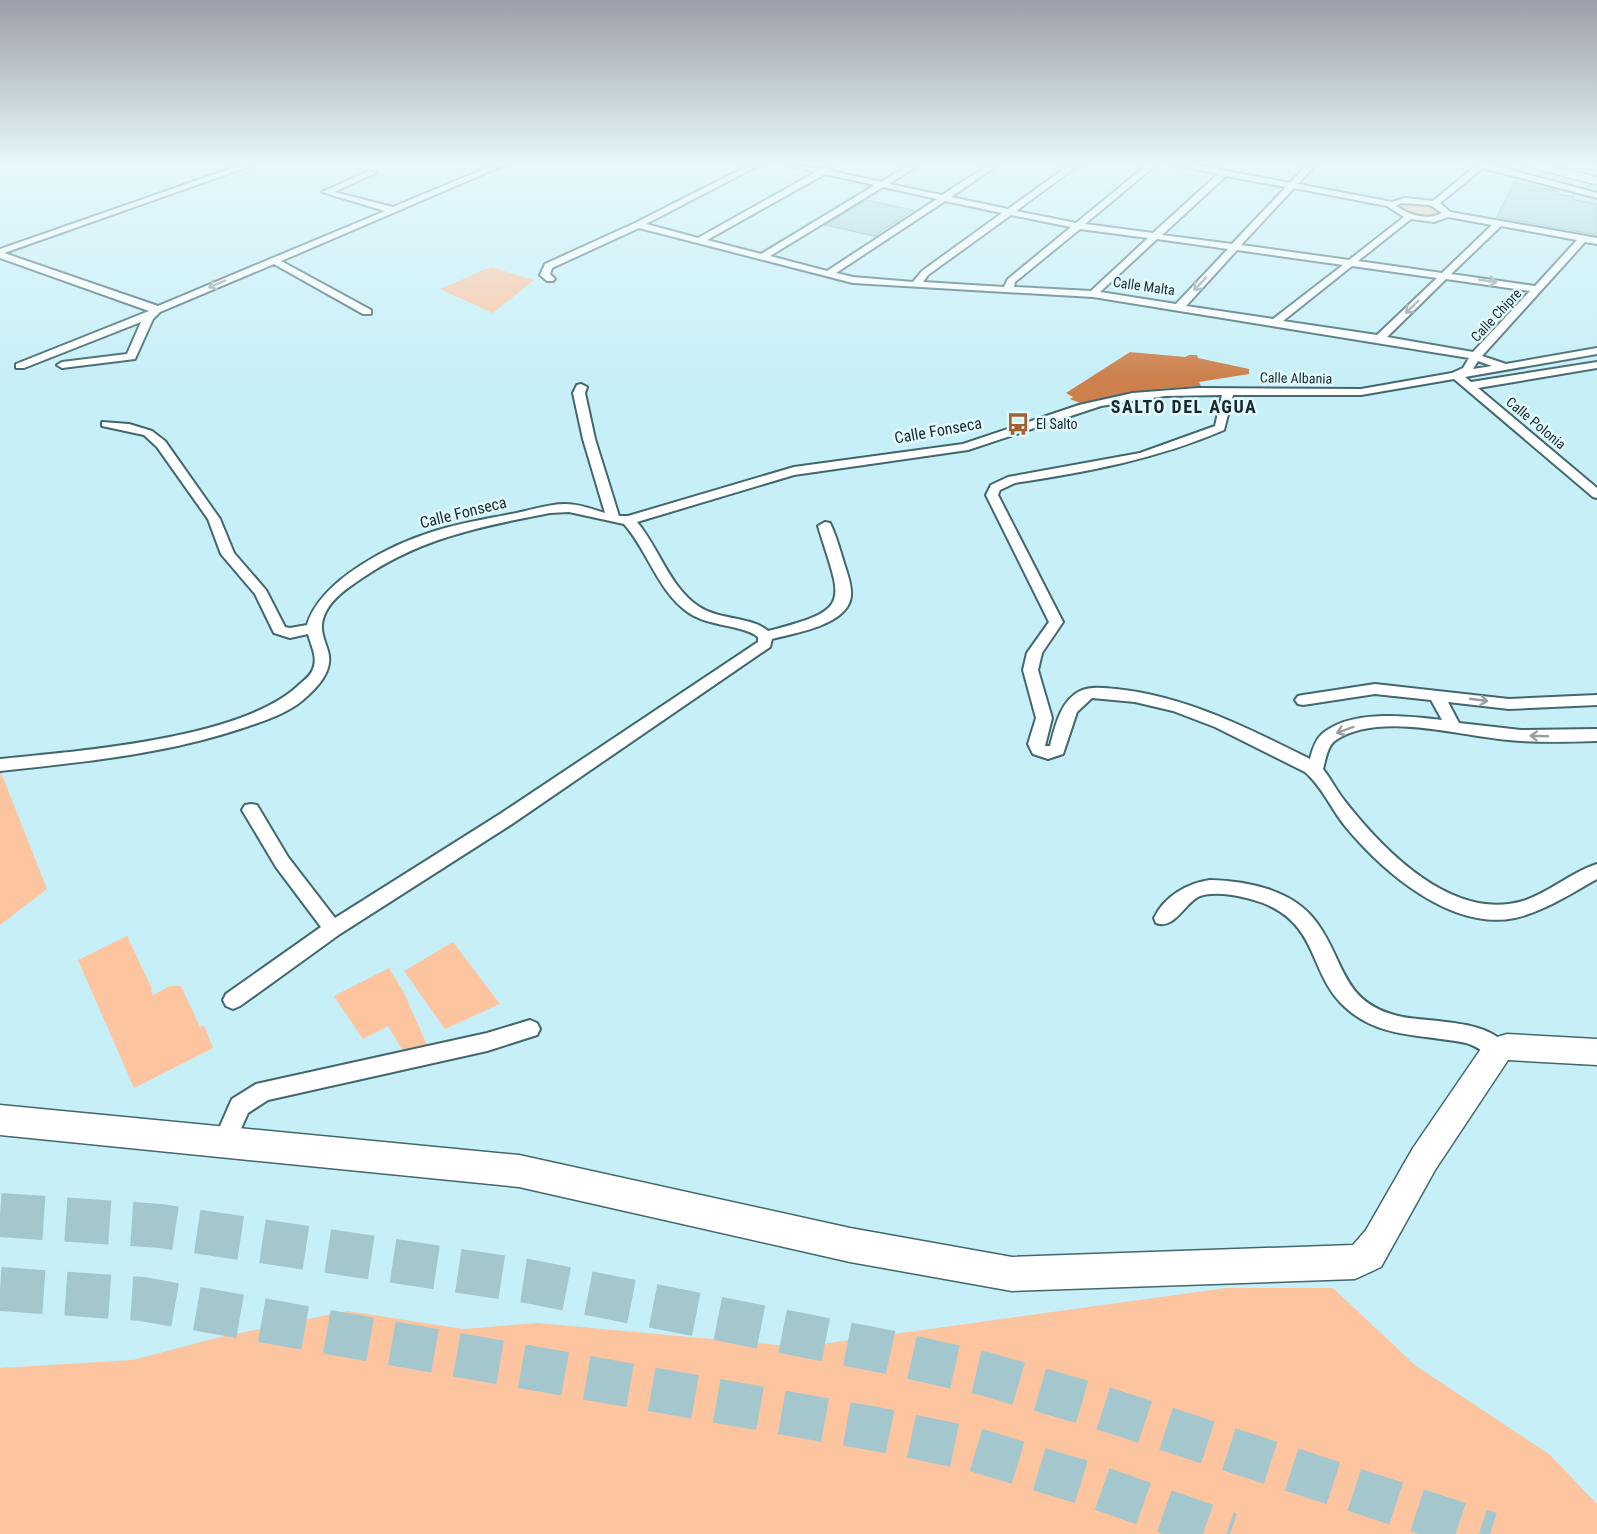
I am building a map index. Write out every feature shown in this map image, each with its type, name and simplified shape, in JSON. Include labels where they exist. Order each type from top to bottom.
[{"type":"street","points":[[0,253],[49,236]]},
{"type":"street","points":[[20,366],[332,236]]},
{"type":"street","points":[[550,279],[545,275],[548,266],[615,236]]},
{"type":"street","name":"Calle Malta","points":[[678,236],[828,274],[880,283],[1093,294],[1380,338],[1476,356],[1506,366]]},
{"type":"street","points":[[699,241],[709,236]]},
{"type":"street","points":[[762,257],[798,236]]},
{"type":"street","points":[[828,274],[887,236]]},
{"type":"street","points":[[916,285],[925,273],[977,236]]},
{"type":"street","points":[[1008,290],[1011,281],[1067,236]]},
{"type":"street","points":[[1153,236],[1539,289]]},
{"type":"street","points":[[1093,294],[1156,236]]},
{"type":"street","points":[[1179,306],[1246,236]]},
{"type":"street","points":[[1277,321],[1385,236]]},
{"type":"street","points":[[1380,338],[1486,236]]},
{"type":"street","points":[[1569,236],[1597,241]]},
{"type":"street","name":"Calle Chipre","points":[[1476,356],[1583,238]]},
{"type":"street","points":[[0,253],[155,311]]},
{"type":"street","points":[[273,260],[367,312]]},
{"type":"street","points":[[62,365],[131,357],[155,311]]},
{"type":"street","name":"Calle Albania","points":[[997,438],[1056,415],[1102,402],[1157,393],[1187,390],[1330,394],[1361,392],[1597,351]]},
{"type":"street","points":[[1456,375],[1467,370],[1476,356]]},
{"type":"street","points":[[1470,386],[1597,365]]},
{"type":"street","name":"Calle Polonia","points":[[1456,375],[1597,494]]},
{"type":"street","points":[[581,387],[579,393],[589,440],[621,519],[641,533],[677,597],[692,609],[711,618],[753,628],[765,636]]},
{"type":"street","points":[[1228,391],[1220,428],[1195,439],[1168,450],[1130,460],[1012,480],[995,488],[992,495],[1056,622],[1033,658],[1032,684],[1044,711],[1044,729],[1036,744],[1039,750],[1048,753],[1057,750],[1068,711],[1083,696],[1092,693],[1133,695],[1220,722],[1315,770],[1333,800],[1357,830],[1395,868],[1415,883],[1444,899],[1480,910],[1503,912],[1528,908],[1563,892],[1597,870]]},
{"type":"street","points":[[0,765],[96,754],[214,733],[246,723],[275,711],[300,694],[317,675],[322,664],[323,650],[313,628],[290,633],[279,630],[261,593],[228,554],[214,519],[161,444],[148,434],[129,427],[106,424]]},
{"type":"street","name":"Calle Fonseca","points":[[313,628],[317,612],[327,599],[345,584],[381,562],[448,531],[565,508],[621,519],[795,471],[961,448],[997,438]]},
{"type":"street","points":[[765,636],[835,614],[841,606],[844,597],[843,585],[825,526]]},
{"type":"street","points":[[233,1000],[333,929],[506,819],[640,727],[751,655],[765,644],[765,636]]},
{"type":"street","points":[[1304,700],[1376,689],[1509,704],[1597,700]]},
{"type":"street","points":[[1436,695],[1454,727]]},
{"type":"street","points":[[1315,770],[1325,741],[1330,736],[1352,727],[1395,722],[1509,735],[1597,735]]},
{"type":"street","points":[[251,810],[282,862],[333,929]]},
{"type":"street","points":[[1163,918],[1186,895],[1197,889],[1210,887],[1255,892],[1274,899],[1291,909],[1306,922],[1340,989],[1356,1005],[1388,1022],[1479,1038],[1498,1050]]},
{"type":"street","points":[[224,1142],[240,1106],[263,1091],[487,1042],[530,1029]]},
{"type":"street","points":[[0,1120],[519,1171],[849,1245],[1012,1274],[1356,1262],[1369,1255],[1378,1242],[1424,1159],[1498,1050],[1507,1047],[1597,1052]]},
{"type":"shaded area","points":[[491,267],[534,280],[493,313],[440,289]]},
{"type":"shaded area","points":[[1130,352],[1185,357],[1197,355],[1198,358],[1249,369],[1249,374],[1199,382],[1201,386],[1160,389],[1080,403],[1070,399],[1073,397],[1066,393]]},
{"type":"shaded area","points":[[0,770],[47,889],[0,925]]},
{"type":"shaded area","points":[[127,936],[153,995],[170,986],[181,986],[200,1027],[204,1025],[213,1048],[134,1088],[78,960]]},
{"type":"shaded area","points":[[453,942],[500,1004],[445,1029],[404,971]]},
{"type":"shaded area","points":[[389,968],[404,993],[427,1045],[403,1051],[388,1026],[363,1039],[334,996]]},
{"type":"shaded area","points":[[1226,1288],[1333,1288],[1416,1366],[1549,1454],[1597,1504],[1597,1534],[0,1534],[0,1368],[133,1360],[220,1337],[347,1311],[463,1329],[537,1323],[800,1347]]},
{"type":"tunnel","points":[[0,1215],[161,1226],[527,1281],[888,1352],[986,1374],[1096,1406],[1490,1534]]},
{"type":"tunnel","points":[[0,1289],[142,1299],[876,1429],[973,1449],[1085,1483],[1230,1534]]},
{"type":"place","name":"El Salto","points":[[1018,424]]},
{"type":"district","name":"SALTO DEL AGUA","points":[[1184,407]]}]
